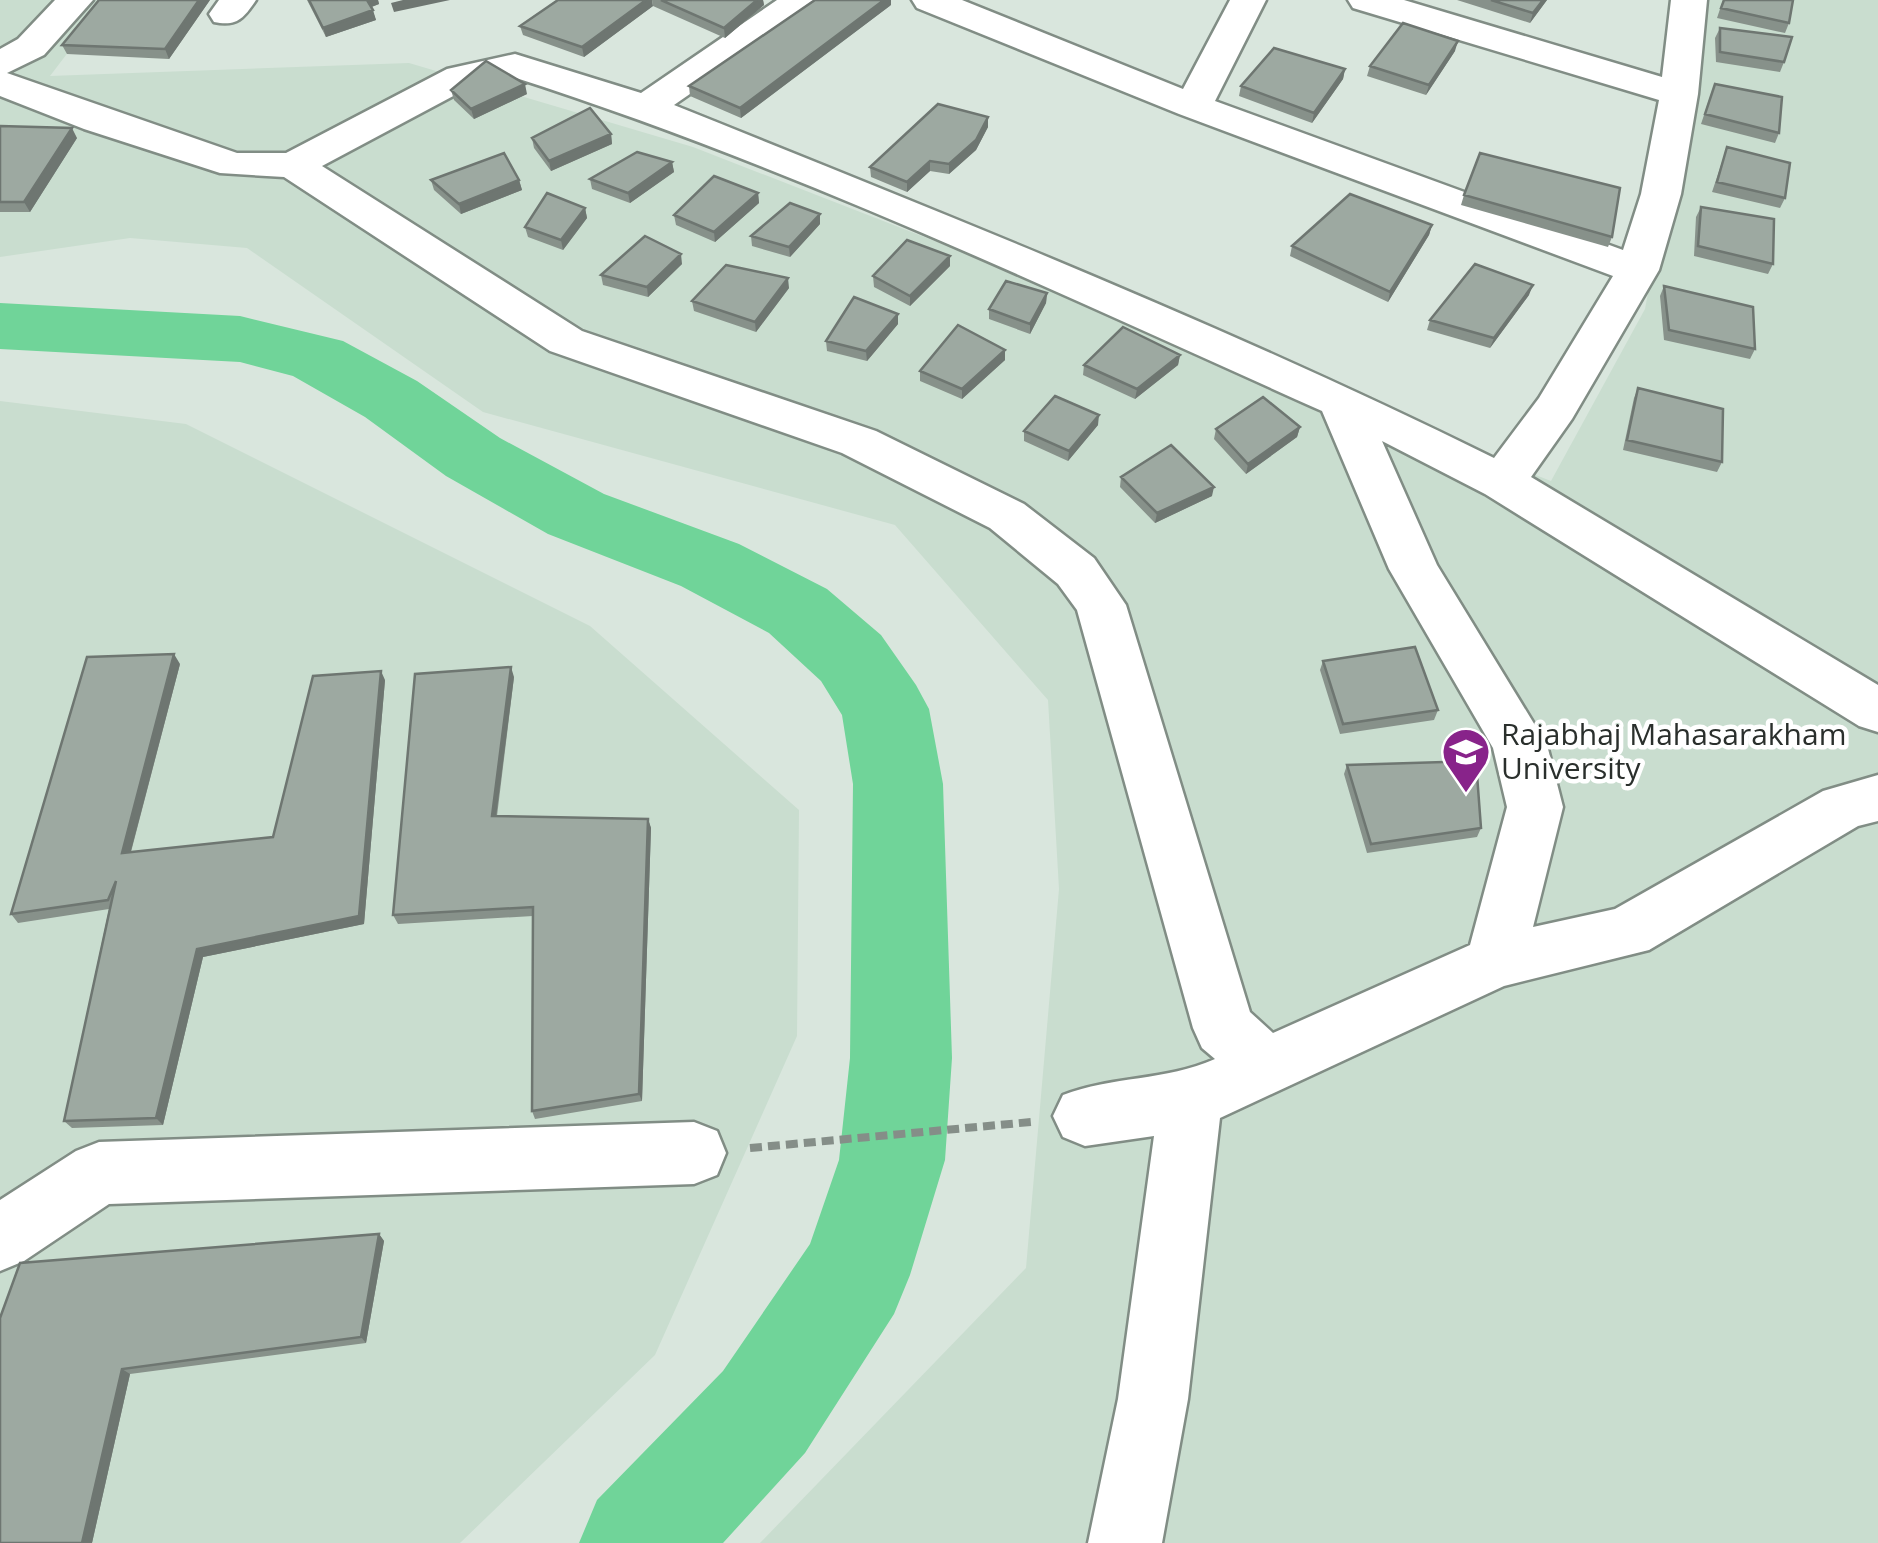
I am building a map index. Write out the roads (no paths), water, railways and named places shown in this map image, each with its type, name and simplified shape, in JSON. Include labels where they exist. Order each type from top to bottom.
[{"type":"street","points":[[0,64],[32,47],[75,0]]},
{"type":"street","points":[[646,106],[800,0]]},
{"type":"street","points":[[930,0],[1193,106],[1638,270]]},
{"type":"street","points":[[1193,106],[1248,0]]},
{"type":"street","points":[[1366,0],[1678,94]]},
{"type":"street","points":[[1502,482],[1556,408],[1638,270],[1660,194],[1678,94],[1688,0]]},
{"type":"street","points":[[0,83],[98,122],[234,165],[293,164],[460,77],[515,65],[646,106],[966,238],[1341,402],[1502,482],[1878,710]]},
{"type":"street","points":[[293,164],[566,341],[859,442],[1007,516],[1076,571],[1101,605],[1224,1028],[1264,1065]]},
{"type":"street","points":[[1341,402],[1414,569],[1520,745],[1535,807],[1496,962]]},
{"type":"street","points":[[1085,1116],[1190,1101],[1496,962],[1628,932],[1843,806],[1878,798]]},
{"type":"street","points":[[1125,1543],[1153,1399],[1190,1101]]},
{"type":"street","points":[[0,1238],[99,1173],[694,1153]]},
{"type":"waterway","points":[[0,326],[240,339],[317,358],[391,399],[473,457],[576,514],[710,565],[798,611],[851,658],[885,709],[898,784],[901,1058],[892,1160],[855,1275],[764,1412],[640,1543]]},
{"type":"place","name":"Rajabhaj Mahasarakham University","points":[[1466,794]]}]
